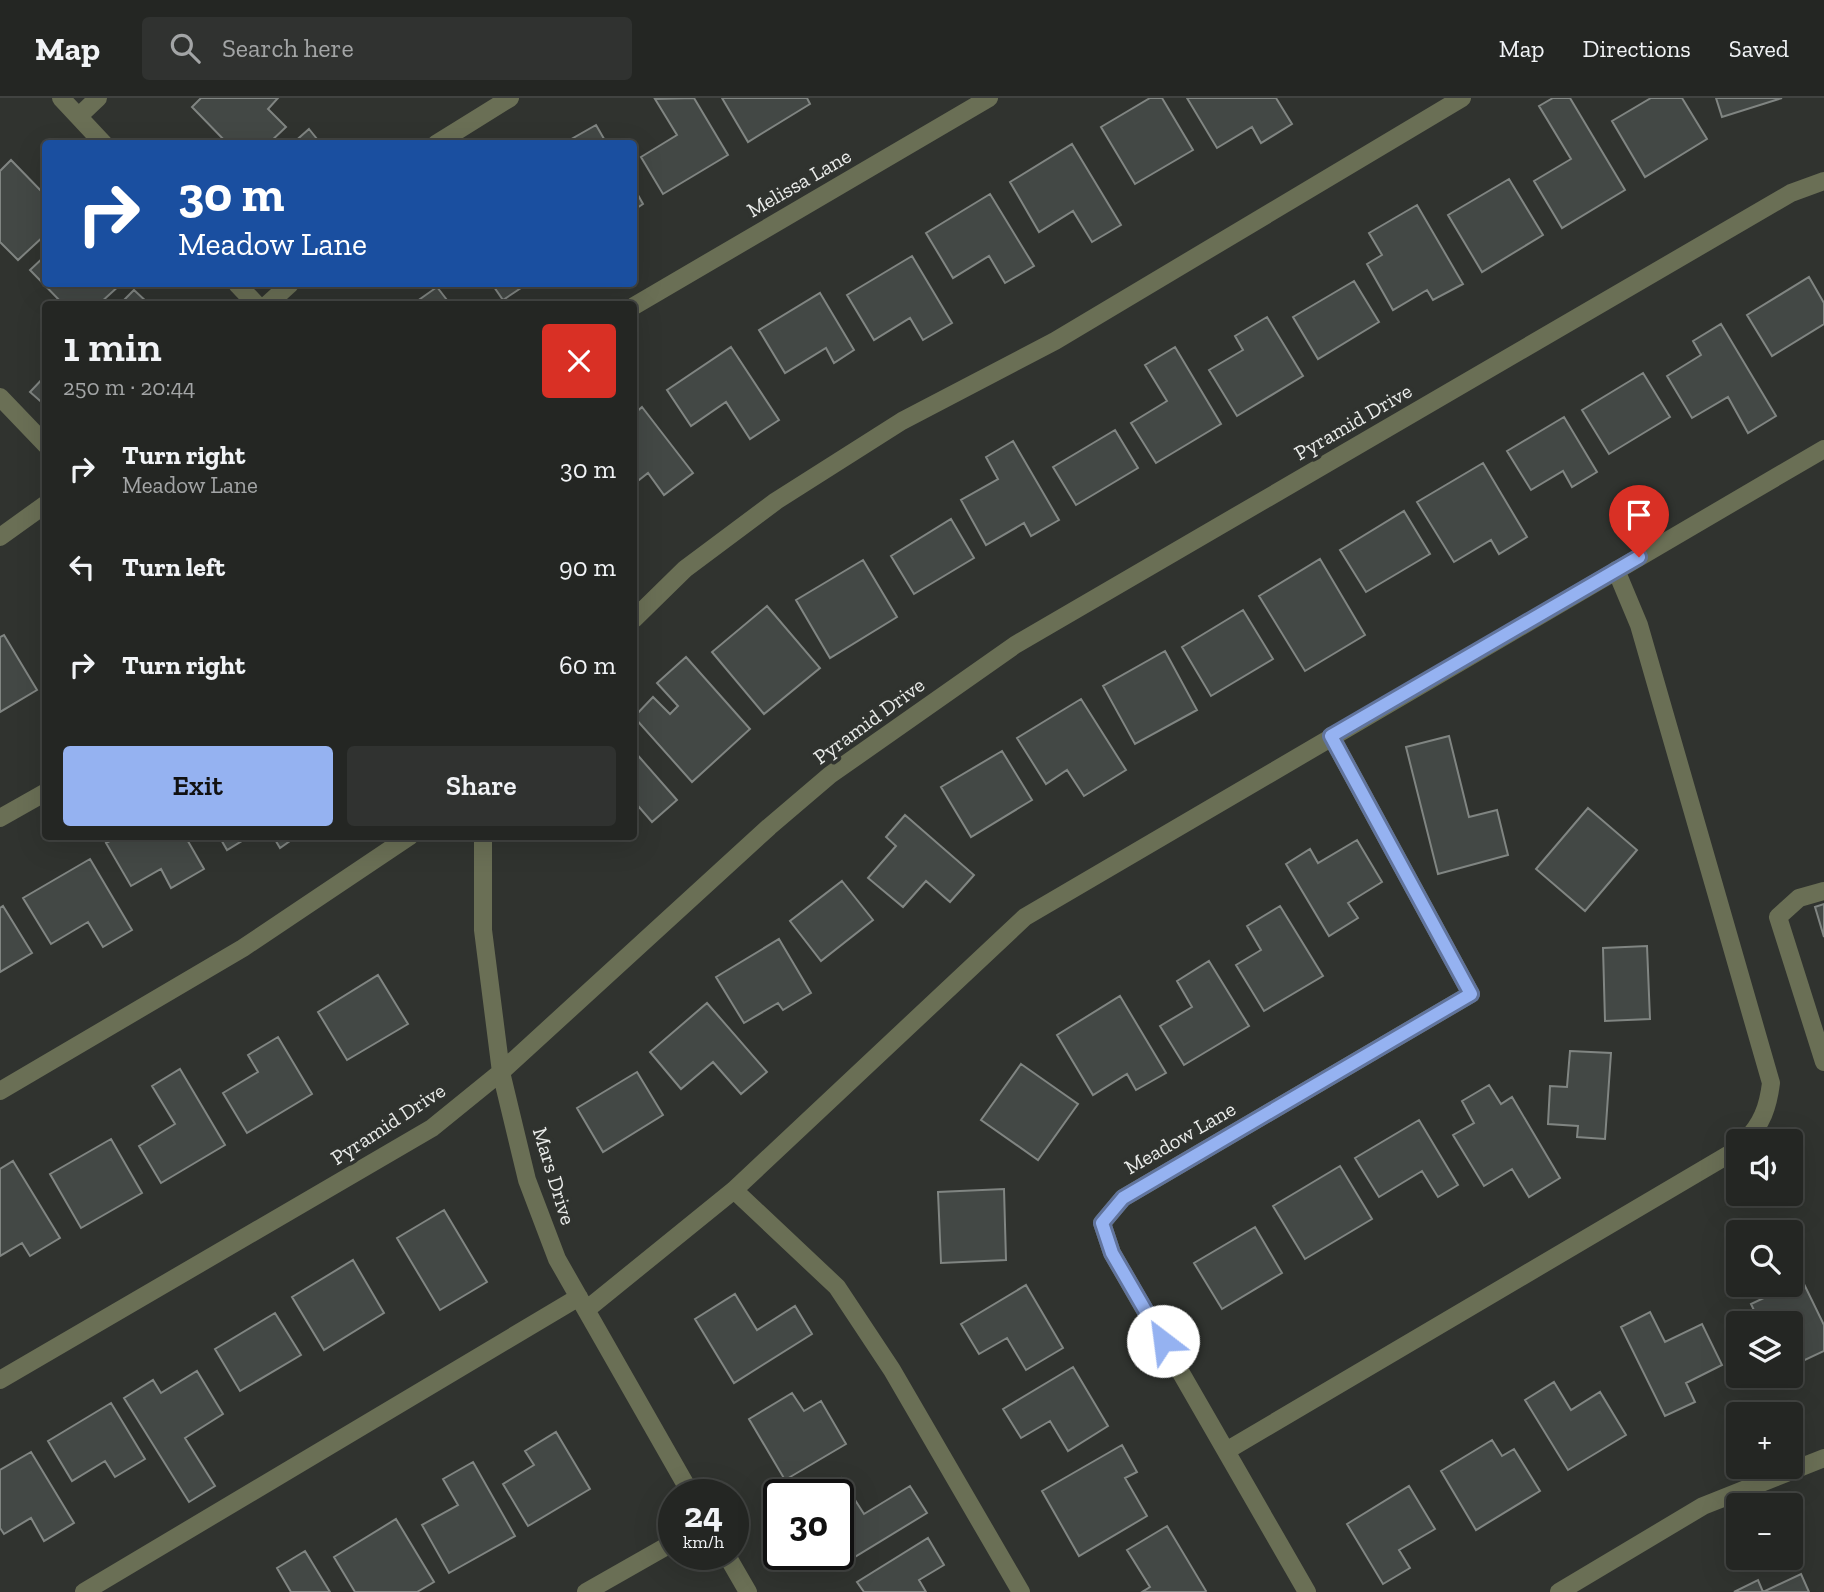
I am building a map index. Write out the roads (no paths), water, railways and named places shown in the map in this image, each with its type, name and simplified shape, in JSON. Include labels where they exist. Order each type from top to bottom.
[{"type":"street","points":[[61,98],[100,140]]},
{"type":"street","points":[[79,117],[98,98]]},
{"type":"street","points":[[442,140],[510,98]]},
{"type":"street","name":"Melissa Lane","points":[[637,304],[989,98]]},
{"type":"street","points":[[637,616],[685,569],[776,501],[891,428],[1055,341],[1462,98]]},
{"type":"street","name":"Pyramid Drive","points":[[0,1380],[432,1128],[501,1072],[769,827],[831,775],[1015,645],[1791,193],[1824,181]]},
{"type":"street","points":[[240,287],[253,301]]},
{"type":"street","points":[[271,301],[287,287]]},
{"type":"street","points":[[0,397],[42,441]]},
{"type":"street","points":[[84,1592],[582,1303],[734,1190],[1025,917],[1824,449]]},
{"type":"street","points":[[0,537],[42,507]]},
{"type":"street","points":[[1616,570],[1639,625],[1771,1083],[1768,1105],[1757,1129]]},
{"type":"street","name":"Meadow Lane","points":[[1307,1592],[1112,1253],[1102,1223],[1123,1198],[1471,994],[1331,736]]},
{"type":"street","points":[[0,818],[42,794]]},
{"type":"street","points":[[0,1091],[243,948],[404,840]]},
{"type":"street","name":"Mars Drive","points":[[483,840],[483,930],[501,1072],[527,1180],[557,1259],[682,1479]]},
{"type":"street","points":[[1824,891],[1799,898],[1778,917],[1824,1062]]},
{"type":"street","points":[[1226,1451],[1726,1156]]},
{"type":"street","points":[[734,1190],[837,1287],[892,1370],[1021,1592]]},
{"type":"street","points":[[1559,1592],[1703,1506],[1824,1458]]},
{"type":"street","points":[[586,1592],[658,1551]]},
{"type":"street","points":[[735,1570],[748,1592]]}]
